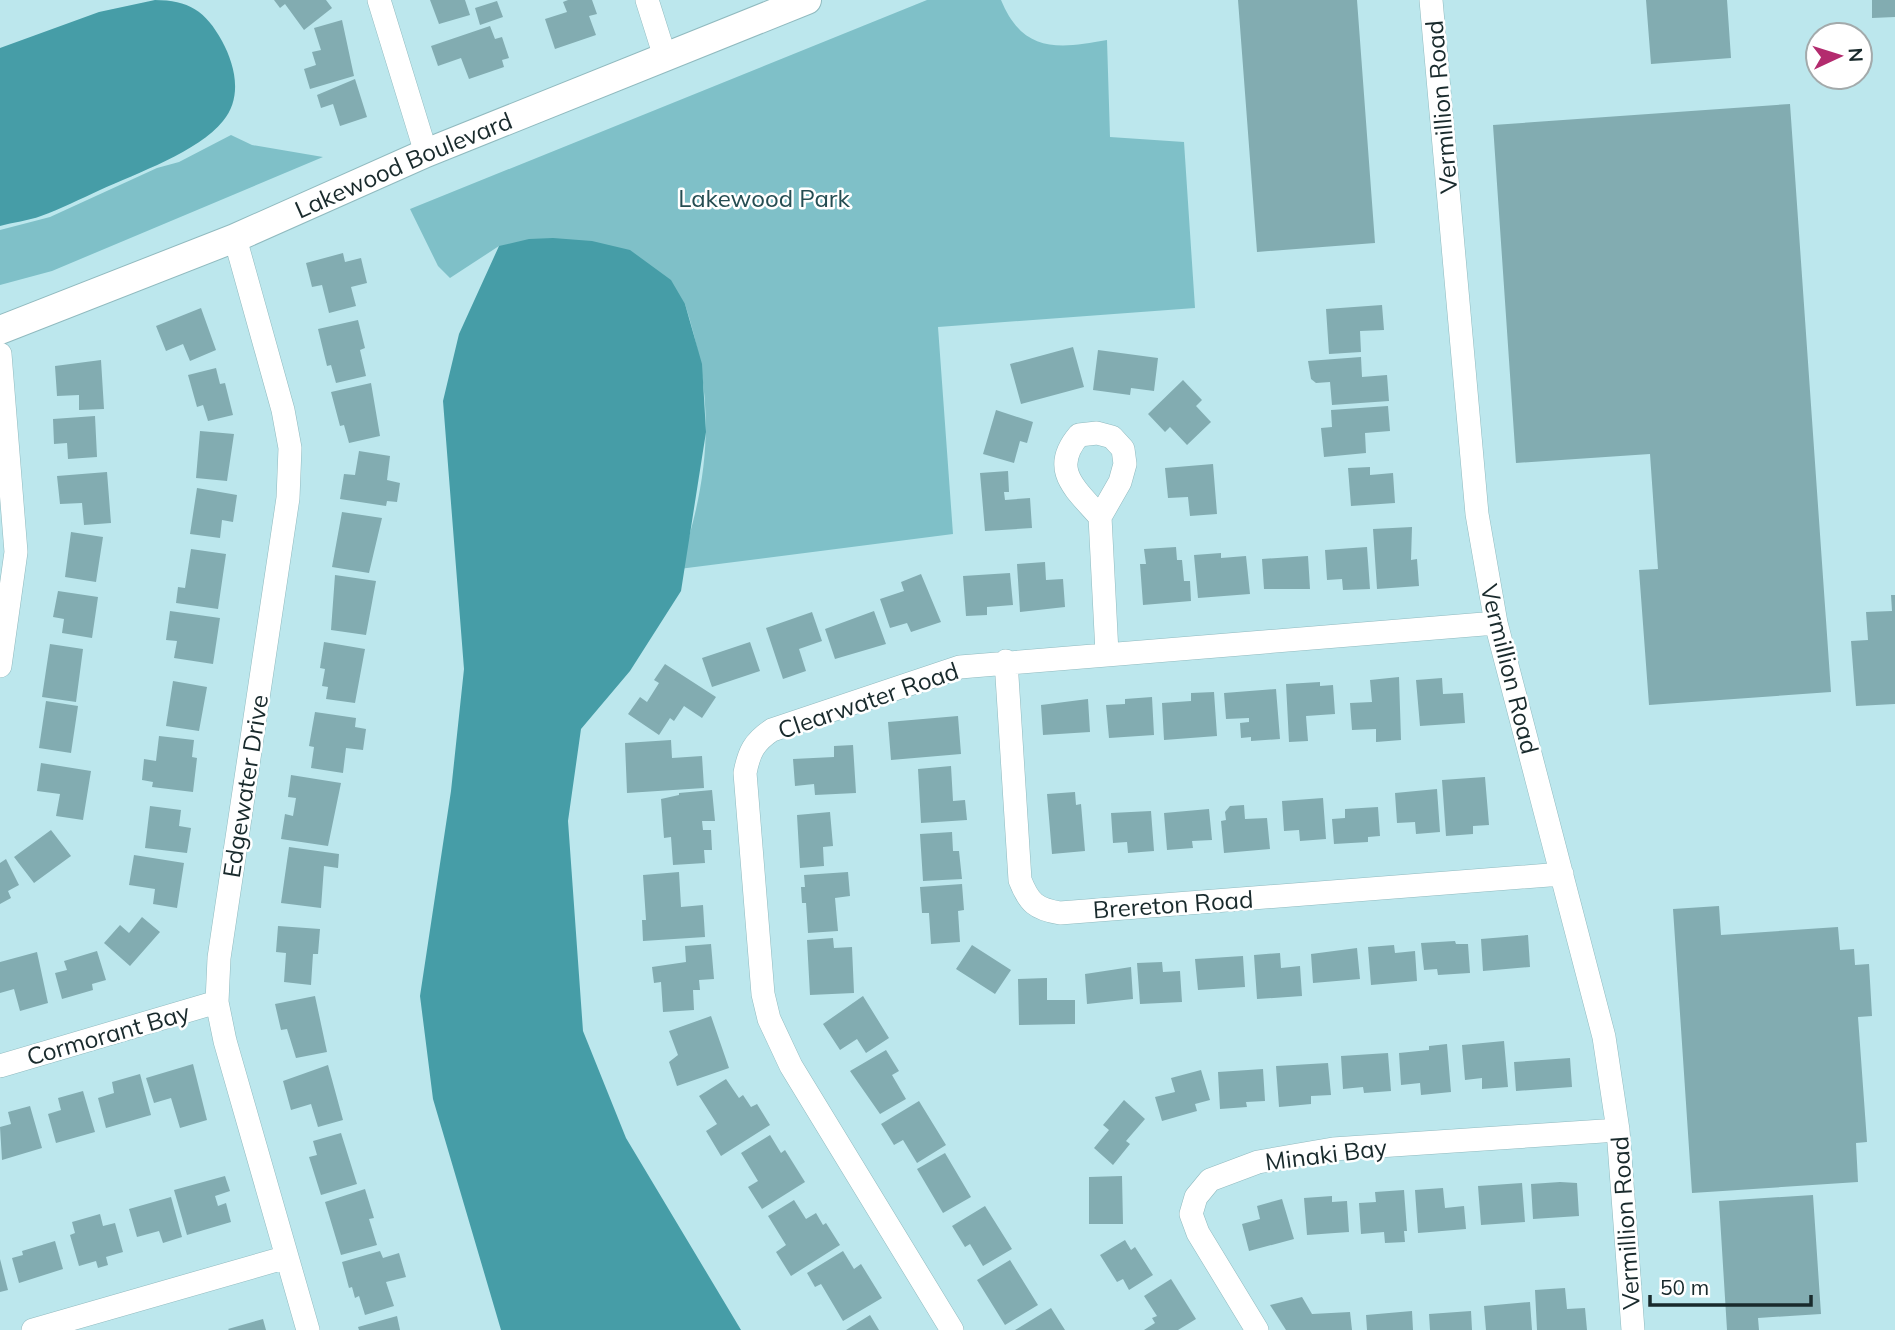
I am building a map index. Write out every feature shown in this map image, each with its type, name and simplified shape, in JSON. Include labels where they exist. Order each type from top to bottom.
[{"type":"street","points":[[379,0],[426,153]]},
{"type":"street","points":[[647,0],[665,57]]},
{"type":"street","name":"Lakewood Boulevard","points":[[0,330],[235,238],[426,153],[807,0]]},
{"type":"street","name":"Vermillion Road","points":[[1431,0],[1477,514],[1496,623],[1604,1037],[1618,1130],[1633,1330]]},
{"type":"street","name":"Edgewater Drive","points":[[235,238],[283,410],[290,448],[288,498],[219,958],[217,1002],[225,1041],[308,1330]]},
{"type":"street","points":[[0,354],[16,552],[0,666]]},
{"type":"street","points":[[1100,517],[1107,653]]},
{"type":"street","name":"Clearwater Road","points":[[952,1330],[791,1066],[769,1019],[759,967],[746,773],[749,752],[759,739],[772,730],[960,667],[1006,661],[1496,623]]},
{"type":"street","name":"Brereton Road","points":[[1006,661],[1020,880],[1028,900],[1039,910],[1060,913],[1562,874]]},
{"type":"street","name":"Cormorant Bay","points":[[0,1066],[217,1002]]},
{"type":"street","name":"Minaki Bay","points":[[1257,1330],[1198,1233],[1191,1214],[1196,1197],[1210,1180],[1258,1162],[1333,1149],[1618,1130]]},
{"type":"street","points":[[33,1330],[287,1257]]},
{"type":"green space","name":"Lakewood Park","points":[[927,0],[1001,0],[1020,30],[1044,43],[1073,45],[1107,40],[1110,137],[1184,142],[1195,308],[938,327],[953,534],[679,569],[698,501],[706,437],[702,373],[685,304],[499,246],[450,278],[438,266],[410,209]]},
{"type":"green space","points":[[231,135],[252,145],[323,157],[52,271],[0,285],[0,230],[50,217],[157,168],[179,162]]},
{"type":"shaded area","points":[[155,0],[177,2],[195,9],[209,22],[222,41],[235,81],[233,102],[223,121],[198,142],[166,161],[48,213],[0,226],[0,48],[99,12]]},
{"type":"shaded area","points":[[529,239],[592,241],[630,250],[671,280],[685,304],[702,364],[706,432],[681,591],[630,671],[581,729],[568,821],[583,1031],[626,1138],[741,1330],[501,1330],[433,1099],[420,996],[451,791],[464,669],[443,401],[459,334],[499,246]]},
{"type":"building","points":[[274,0],[326,0],[332,8],[304,30],[285,4],[280,8]]},
{"type":"building","points":[[430,0],[465,0],[470,15],[439,24]]},
{"type":"building","points":[[592,0],[597,14],[589,16],[596,35],[555,49],[545,19],[567,12],[563,2]]},
{"type":"building","points":[[1238,0],[1357,0],[1375,243],[1257,252]]},
{"type":"building","points":[[1646,0],[1727,0],[1731,58],[1651,64]]},
{"type":"building","points":[[1872,0],[1895,0],[1895,17],[1872,18]]},
{"type":"building","points":[[497,1],[503,17],[480,25],[475,8]]},
{"type":"building","points":[[342,20],[354,76],[310,89],[304,69],[316,65],[312,52],[321,50],[314,28]]},
{"type":"building","points":[[490,26],[495,39],[502,37],[509,58],[502,60],[504,67],[469,79],[461,58],[438,66],[431,46]]},
{"type":"building","points":[[355,79],[367,117],[340,126],[333,104],[321,108],[317,95]]},
{"type":"building","points":[[1790,104],[1831,692],[1649,705],[1639,570],[1658,569],[1650,454],[1516,463],[1493,125]]},
{"type":"building","points":[[343,253],[345,262],[361,258],[367,283],[351,287],[356,306],[329,313],[322,285],[312,287],[306,263]]},
{"type":"building","points":[[1382,305],[1384,330],[1360,331],[1361,352],[1329,354],[1326,309]]},
{"type":"building","points":[[201,308],[216,350],[190,361],[183,344],[166,351],[156,326]]},
{"type":"building","points":[[358,320],[365,348],[360,350],[366,376],[336,383],[331,365],[327,366],[318,329]]},
{"type":"building","points":[[1073,347],[1084,387],[1021,404],[1010,364]]},
{"type":"building","points":[[1098,350],[1158,358],[1154,391],[1131,388],[1130,395],[1093,390]]},
{"type":"building","points":[[1361,357],[1362,377],[1387,375],[1389,401],[1332,405],[1330,382],[1316,383],[1311,379],[1308,361]]},
{"type":"building","points":[[101,360],[104,409],[79,410],[79,395],[57,396],[55,366]]},
{"type":"building","points":[[216,368],[220,384],[225,383],[233,415],[208,421],[203,405],[197,407],[188,375]]},
{"type":"building","points":[[1183,380],[1202,400],[1196,406],[1211,422],[1187,445],[1170,427],[1165,432],[1148,414]]},
{"type":"building","points":[[371,383],[380,436],[349,443],[344,425],[340,426],[331,392]]},
{"type":"building","points":[[1388,406],[1390,431],[1365,433],[1366,453],[1324,457],[1321,428],[1332,427],[1331,410]]},
{"type":"building","points":[[996,410],[1033,422],[1027,443],[1020,441],[1014,463],[983,454]]},
{"type":"building","points":[[95,416],[97,457],[68,459],[67,443],[54,444],[53,419]]},
{"type":"building","points":[[200,431],[234,434],[227,481],[196,478]]},
{"type":"building","points":[[359,451],[390,456],[387,480],[400,483],[397,502],[387,501],[386,506],[340,499],[344,474],[355,475]]},
{"type":"building","points":[[1213,464],[1217,514],[1190,516],[1188,497],[1168,498],[1165,468]]},
{"type":"building","points":[[1370,467],[1370,475],[1393,473],[1395,503],[1351,506],[1348,468]]},
{"type":"building","points":[[1008,471],[1009,492],[1004,492],[1005,500],[1030,498],[1032,528],[985,531],[980,473]]},
{"type":"building","points":[[107,472],[111,523],[84,525],[82,503],[60,504],[57,476]]},
{"type":"building","points":[[197,488],[237,495],[233,522],[222,520],[220,538],[190,534]]},
{"type":"building","points":[[342,512],[382,518],[369,573],[332,567]]},
{"type":"building","points":[[1412,527],[1411,560],[1417,559],[1419,586],[1377,589],[1373,529]]},
{"type":"building","points":[[71,532],[103,537],[96,582],[65,577]]},
{"type":"building","points":[[1176,547],[1177,560],[1182,560],[1184,581],[1190,581],[1191,601],[1143,605],[1140,564],[1146,564],[1144,549]]},
{"type":"building","points":[[1367,547],[1370,589],[1343,590],[1342,579],[1327,580],[1325,550]]},
{"type":"building","points":[[191,549],[226,554],[218,609],[176,603],[178,587],[185,588]]},
{"type":"building","points":[[1221,553],[1221,558],[1246,556],[1250,594],[1198,598],[1194,555]]},
{"type":"building","points":[[1308,556],[1310,589],[1264,589],[1262,559]]},
{"type":"building","points":[[1045,562],[1046,580],[1063,579],[1065,607],[1020,612],[1017,564]]},
{"type":"building","points":[[1010,573],[1013,605],[987,607],[987,615],[966,616],[963,576]]},
{"type":"building","points":[[921,574],[941,622],[911,632],[907,623],[890,628],[880,599],[904,591],[901,582]]},
{"type":"building","points":[[335,575],[376,581],[366,635],[331,630]]},
{"type":"building","points":[[58,591],[98,597],[92,638],[62,633],[64,619],[53,617]]},
{"type":"building","points":[[1891,595],[1895,595],[1895,704],[1856,706],[1851,641],[1868,640],[1866,612],[1892,611]]},
{"type":"building","points":[[170,611],[220,618],[213,664],[174,658],[177,641],[166,640]]},
{"type":"building","points":[[874,611],[886,644],[835,659],[825,629]]},
{"type":"building","points":[[812,612],[822,641],[799,649],[806,671],[783,679],[766,628]]},
{"type":"building","points":[[324,642],[365,649],[355,703],[326,699],[328,687],[322,686],[325,669],[320,668]]},
{"type":"building","points":[[750,642],[760,671],[712,687],[702,658]]},
{"type":"building","points":[[50,644],[83,649],[76,702],[42,697]]},
{"type":"building","points":[[665,664],[716,697],[702,718],[684,706],[674,721],[670,718],[659,735],[628,714],[640,697],[647,702],[659,683],[654,680]]},
{"type":"building","points":[[1399,677],[1401,740],[1376,742],[1376,729],[1352,730],[1350,703],[1372,702],[1370,680]]},
{"type":"building","points":[[1442,678],[1443,694],[1463,693],[1465,723],[1420,726],[1416,680]]},
{"type":"building","points":[[173,681],[207,687],[199,731],[166,726]]},
{"type":"building","points":[[1320,682],[1320,686],[1333,685],[1335,714],[1306,716],[1308,741],[1289,742],[1286,684]]},
{"type":"building","points":[[1276,689],[1280,739],[1251,741],[1251,737],[1241,738],[1240,723],[1249,722],[1249,718],[1226,719],[1224,693]]},
{"type":"building","points":[[1214,692],[1217,736],[1164,740],[1162,703],[1191,701],[1191,693]]},
{"type":"building","points":[[1152,697],[1154,735],[1109,738],[1106,705],[1125,704],[1125,699]]},
{"type":"building","points":[[1088,699],[1090,732],[1043,735],[1041,705]]},
{"type":"building","points":[[46,701],[78,706],[71,753],[39,748]]},
{"type":"building","points":[[315,712],[356,718],[355,727],[366,729],[363,750],[346,748],[343,773],[311,768],[314,747],[309,746]]},
{"type":"building","points":[[958,716],[961,754],[891,760],[888,722]]},
{"type":"building","points":[[159,736],[194,740],[192,757],[197,758],[193,792],[152,787],[153,782],[142,780],[144,759],[156,761]]},
{"type":"building","points":[[671,740],[672,758],[702,756],[704,788],[627,793],[625,743]]},
{"type":"building","points":[[853,745],[856,793],[815,795],[814,784],[795,786],[793,759],[834,757],[834,746]]},
{"type":"building","points":[[41,763],[91,771],[83,820],[56,816],[60,794],[37,791]]},
{"type":"building","points":[[951,766],[953,801],[965,800],[967,820],[921,823],[918,769]]},
{"type":"building","points":[[291,775],[341,783],[328,846],[281,839],[285,814],[293,816],[296,798],[288,797]]},
{"type":"building","points":[[1485,777],[1489,825],[1473,826],[1473,834],[1446,836],[1442,780]]},
{"type":"building","points":[[1437,789],[1440,832],[1416,834],[1415,822],[1397,823],[1395,793]]},
{"type":"building","points":[[712,790],[715,821],[702,821],[703,830],[711,830],[712,850],[704,850],[705,863],[673,865],[671,837],[664,838],[661,799],[679,793]]},
{"type":"building","points":[[1075,792],[1076,805],[1081,804],[1085,851],[1052,854],[1047,794]]},
{"type":"building","points":[[1323,798],[1326,839],[1300,841],[1299,830],[1284,831],[1282,801]]},
{"type":"building","points":[[1244,805],[1245,819],[1267,818],[1270,849],[1224,853],[1221,821],[1226,820],[1225,812],[1230,806]]},
{"type":"building","points":[[150,806],[181,810],[179,826],[191,828],[187,853],[145,848]]},
{"type":"building","points":[[1378,807],[1380,836],[1368,837],[1368,842],[1334,844],[1332,819],[1345,818],[1345,809]]},
{"type":"building","points":[[1209,809],[1212,840],[1192,841],[1193,848],[1167,850],[1164,813]]},
{"type":"building","points":[[1151,811],[1154,851],[1128,853],[1127,842],[1113,843],[1111,813]]},
{"type":"building","points":[[830,812],[833,846],[823,847],[824,866],[800,868],[797,815]]},
{"type":"building","points":[[51,830],[71,856],[34,883],[14,857]]},
{"type":"building","points":[[952,832],[953,851],[959,851],[962,879],[923,881],[920,834]]},
{"type":"building","points":[[289,847],[339,854],[338,868],[324,866],[321,908],[281,903]]},
{"type":"building","points":[[134,855],[184,863],[177,908],[153,904],[155,889],[129,885]]},
{"type":"building","points":[[6,859],[19,885],[8,891],[11,898],[0,904],[0,863]]},
{"type":"building","points":[[679,872],[681,907],[703,905],[705,937],[643,941],[642,920],[646,920],[643,875]]},
{"type":"building","points":[[848,872],[850,896],[835,898],[838,931],[808,933],[806,903],[802,903],[801,887],[805,887],[804,875]]},
{"type":"building","points":[[962,884],[964,910],[958,911],[960,942],[931,944],[929,913],[922,913],[920,887]]},
{"type":"building","points":[[1719,906],[1721,935],[1838,927],[1840,950],[1854,949],[1855,965],[1869,964],[1872,1016],[1858,1017],[1867,1142],[1856,1143],[1858,1182],[1692,1193],[1673,909]]},
{"type":"building","points":[[142,917],[160,932],[130,966],[104,943],[120,925],[129,933]]},
{"type":"building","points":[[278,926],[320,929],[318,954],[313,954],[311,985],[284,982],[286,953],[276,952]]},
{"type":"building","points":[[1528,935],[1530,967],[1483,971],[1481,939]]},
{"type":"building","points":[[833,938],[834,948],[852,947],[854,993],[810,995],[807,940]]},
{"type":"building","points":[[1455,941],[1456,944],[1468,944],[1470,973],[1438,975],[1437,969],[1424,970],[1421,943]]},
{"type":"building","points":[[711,944],[714,979],[699,980],[700,990],[693,990],[694,1010],[663,1012],[661,982],[654,983],[652,967],[686,962],[685,946]]},
{"type":"building","points":[[972,945],[1011,970],[995,994],[956,969]]},
{"type":"building","points":[[1394,945],[1395,953],[1415,951],[1417,981],[1371,985],[1368,947]]},
{"type":"building","points":[[1357,948],[1360,979],[1313,983],[1311,954]]},
{"type":"building","points":[[97,951],[106,980],[92,984],[93,990],[62,999],[55,973],[67,970],[64,961]]},
{"type":"building","points":[[37,952],[48,1003],[20,1011],[14,989],[0,993],[0,962]]},
{"type":"building","points":[[1280,953],[1281,968],[1300,966],[1302,996],[1257,999],[1254,955]]},
{"type":"building","points":[[1243,956],[1245,987],[1198,990],[1195,959]]},
{"type":"building","points":[[1162,962],[1163,972],[1180,971],[1182,1002],[1140,1004],[1137,963]]},
{"type":"building","points":[[1131,967],[1133,999],[1087,1004],[1085,974]]},
{"type":"building","points":[[1047,978],[1047,1000],[1075,1000],[1075,1024],[1019,1025],[1018,979]]},
{"type":"building","points":[[315,996],[327,1052],[296,1058],[287,1029],[281,1030],[275,1004]]},
{"type":"building","points":[[863,996],[889,1038],[866,1053],[857,1039],[840,1050],[823,1024]]},
{"type":"building","points":[[711,1016],[729,1068],[677,1086],[669,1062],[678,1055],[669,1031]]},
{"type":"building","points":[[1504,1041],[1508,1087],[1482,1089],[1482,1078],[1465,1080],[1462,1045]]},
{"type":"building","points":[[1447,1044],[1451,1092],[1421,1095],[1420,1083],[1401,1085],[1399,1053],[1429,1050],[1429,1046]]},
{"type":"building","points":[[886,1050],[899,1071],[892,1075],[906,1099],[880,1114],[850,1071]]},
{"type":"building","points":[[1388,1053],[1391,1091],[1364,1093],[1363,1087],[1343,1089],[1341,1056]]},
{"type":"building","points":[[1570,1058],[1572,1087],[1516,1091],[1514,1062]]},
{"type":"building","points":[[1328,1063],[1331,1095],[1311,1096],[1311,1104],[1279,1107],[1276,1066]]},
{"type":"building","points":[[193,1064],[207,1120],[180,1128],[171,1098],[154,1103],[146,1078]]},
{"type":"building","points":[[328,1065],[343,1120],[318,1127],[311,1104],[291,1110],[283,1081]]},
{"type":"building","points":[[1263,1069],[1265,1101],[1246,1102],[1247,1107],[1220,1109],[1218,1072]]},
{"type":"building","points":[[1201,1070],[1210,1100],[1195,1104],[1197,1111],[1162,1121],[1155,1097],[1175,1092],[1171,1078]]},
{"type":"building","points":[[140,1074],[151,1115],[106,1128],[98,1098],[114,1093],[112,1082]]},
{"type":"building","points":[[726,1079],[739,1098],[743,1095],[751,1107],[757,1104],[770,1125],[721,1156],[706,1131],[717,1124],[699,1096]]},
{"type":"building","points":[[83,1091],[95,1132],[56,1143],[48,1114],[61,1110],[58,1098]]},
{"type":"building","points":[[1124,1100],[1145,1119],[1126,1141],[1130,1144],[1113,1165],[1094,1148],[1109,1130],[1103,1125]]},
{"type":"building","points":[[919,1101],[946,1145],[917,1163],[903,1140],[894,1145],[881,1124]]},
{"type":"building","points":[[30,1106],[42,1148],[2,1160],[0,1127],[11,1124],[8,1112]]},
{"type":"building","points":[[341,1133],[357,1184],[321,1195],[309,1157],[317,1155],[313,1141]]},
{"type":"building","points":[[770,1135],[781,1153],[785,1150],[805,1182],[762,1209],[748,1187],[758,1181],[741,1153]]},
{"type":"building","points":[[945,1153],[971,1197],[943,1213],[917,1169]]},
{"type":"building","points":[[225,1176],[230,1191],[215,1196],[218,1206],[226,1203],[231,1222],[187,1235],[174,1190]]},
{"type":"building","points":[[1122,1176],[1123,1224],[1089,1224],[1089,1177]]},
{"type":"building","points":[[1522,1183],[1525,1222],[1481,1225],[1478,1186]]},
{"type":"building","points":[[1577,1183],[1579,1216],[1533,1219],[1531,1184]]},
{"type":"building","points":[[1443,1188],[1445,1208],[1464,1206],[1466,1229],[1418,1233],[1415,1190]]},
{"type":"building","points":[[365,1189],[374,1218],[369,1219],[377,1245],[341,1255],[325,1202]]},
{"type":"building","points":[[1404,1190],[1407,1231],[1404,1231],[1405,1242],[1385,1243],[1384,1232],[1361,1234],[1359,1203],[1376,1202],[1375,1192]]},
{"type":"building","points":[[1813,1195],[1821,1314],[1758,1318],[1759,1330],[1727,1330],[1719,1201]]},
{"type":"building","points":[[1332,1196],[1332,1202],[1347,1201],[1349,1232],[1307,1235],[1304,1198]]},
{"type":"building","points":[[171,1197],[182,1237],[163,1243],[159,1231],[137,1237],[129,1209]]},
{"type":"building","points":[[1282,1199],[1294,1239],[1249,1251],[1242,1224],[1260,1219],[1257,1206]]},
{"type":"building","points":[[794,1200],[806,1219],[816,1213],[840,1245],[791,1276],[776,1252],[786,1245],[768,1216]]},
{"type":"building","points":[[985,1206],[1012,1249],[983,1266],[970,1244],[965,1247],[952,1226]]},
{"type":"building","points":[[100,1214],[103,1226],[115,1223],[123,1252],[106,1257],[108,1265],[98,1268],[96,1261],[79,1266],[70,1235],[75,1233],[72,1222]]},
{"type":"building","points":[[1125,1240],[1131,1250],[1135,1247],[1153,1275],[1129,1290],[1123,1279],[1117,1282],[1100,1255]]},
{"type":"building","points":[[55,1241],[63,1269],[19,1283],[12,1258],[23,1255],[22,1251]]},
{"type":"building","points":[[380,1251],[383,1258],[399,1253],[406,1277],[386,1282],[394,1306],[365,1315],[359,1296],[355,1298],[352,1287],[349,1288],[342,1262]]},
{"type":"building","points":[[843,1251],[854,1269],[861,1264],[882,1298],[843,1321],[821,1284],[815,1287],[807,1273]]},
{"type":"building","points":[[0,1259],[8,1290],[0,1292]]},
{"type":"building","points":[[1010,1260],[1038,1305],[1005,1325],[977,1280]]},
{"type":"building","points":[[1171,1279],[1196,1319],[1178,1330],[1144,1330],[1155,1323],[1152,1318],[1157,1316],[1144,1296]]},
{"type":"building","points":[[1565,1288],[1567,1309],[1585,1308],[1587,1330],[1537,1330],[1535,1290]]},
{"type":"building","points":[[1302,1297],[1312,1314],[1350,1312],[1352,1330],[1286,1330],[1270,1305]]},
{"type":"building","points":[[1530,1302],[1532,1330],[1486,1330],[1484,1306]]},
{"type":"building","points":[[1051,1308],[1065,1330],[1015,1330]]},
{"type":"building","points":[[1412,1311],[1413,1330],[1367,1330],[1366,1315]]},
{"type":"building","points":[[1471,1311],[1472,1330],[1430,1330],[1429,1314]]},
{"type":"building","points":[[870,1315],[879,1330],[846,1330]]},
{"type":"building","points":[[397,1316],[400,1330],[359,1330],[358,1327]]},
{"type":"building","points":[[263,1319],[266,1330],[228,1329]]}]
